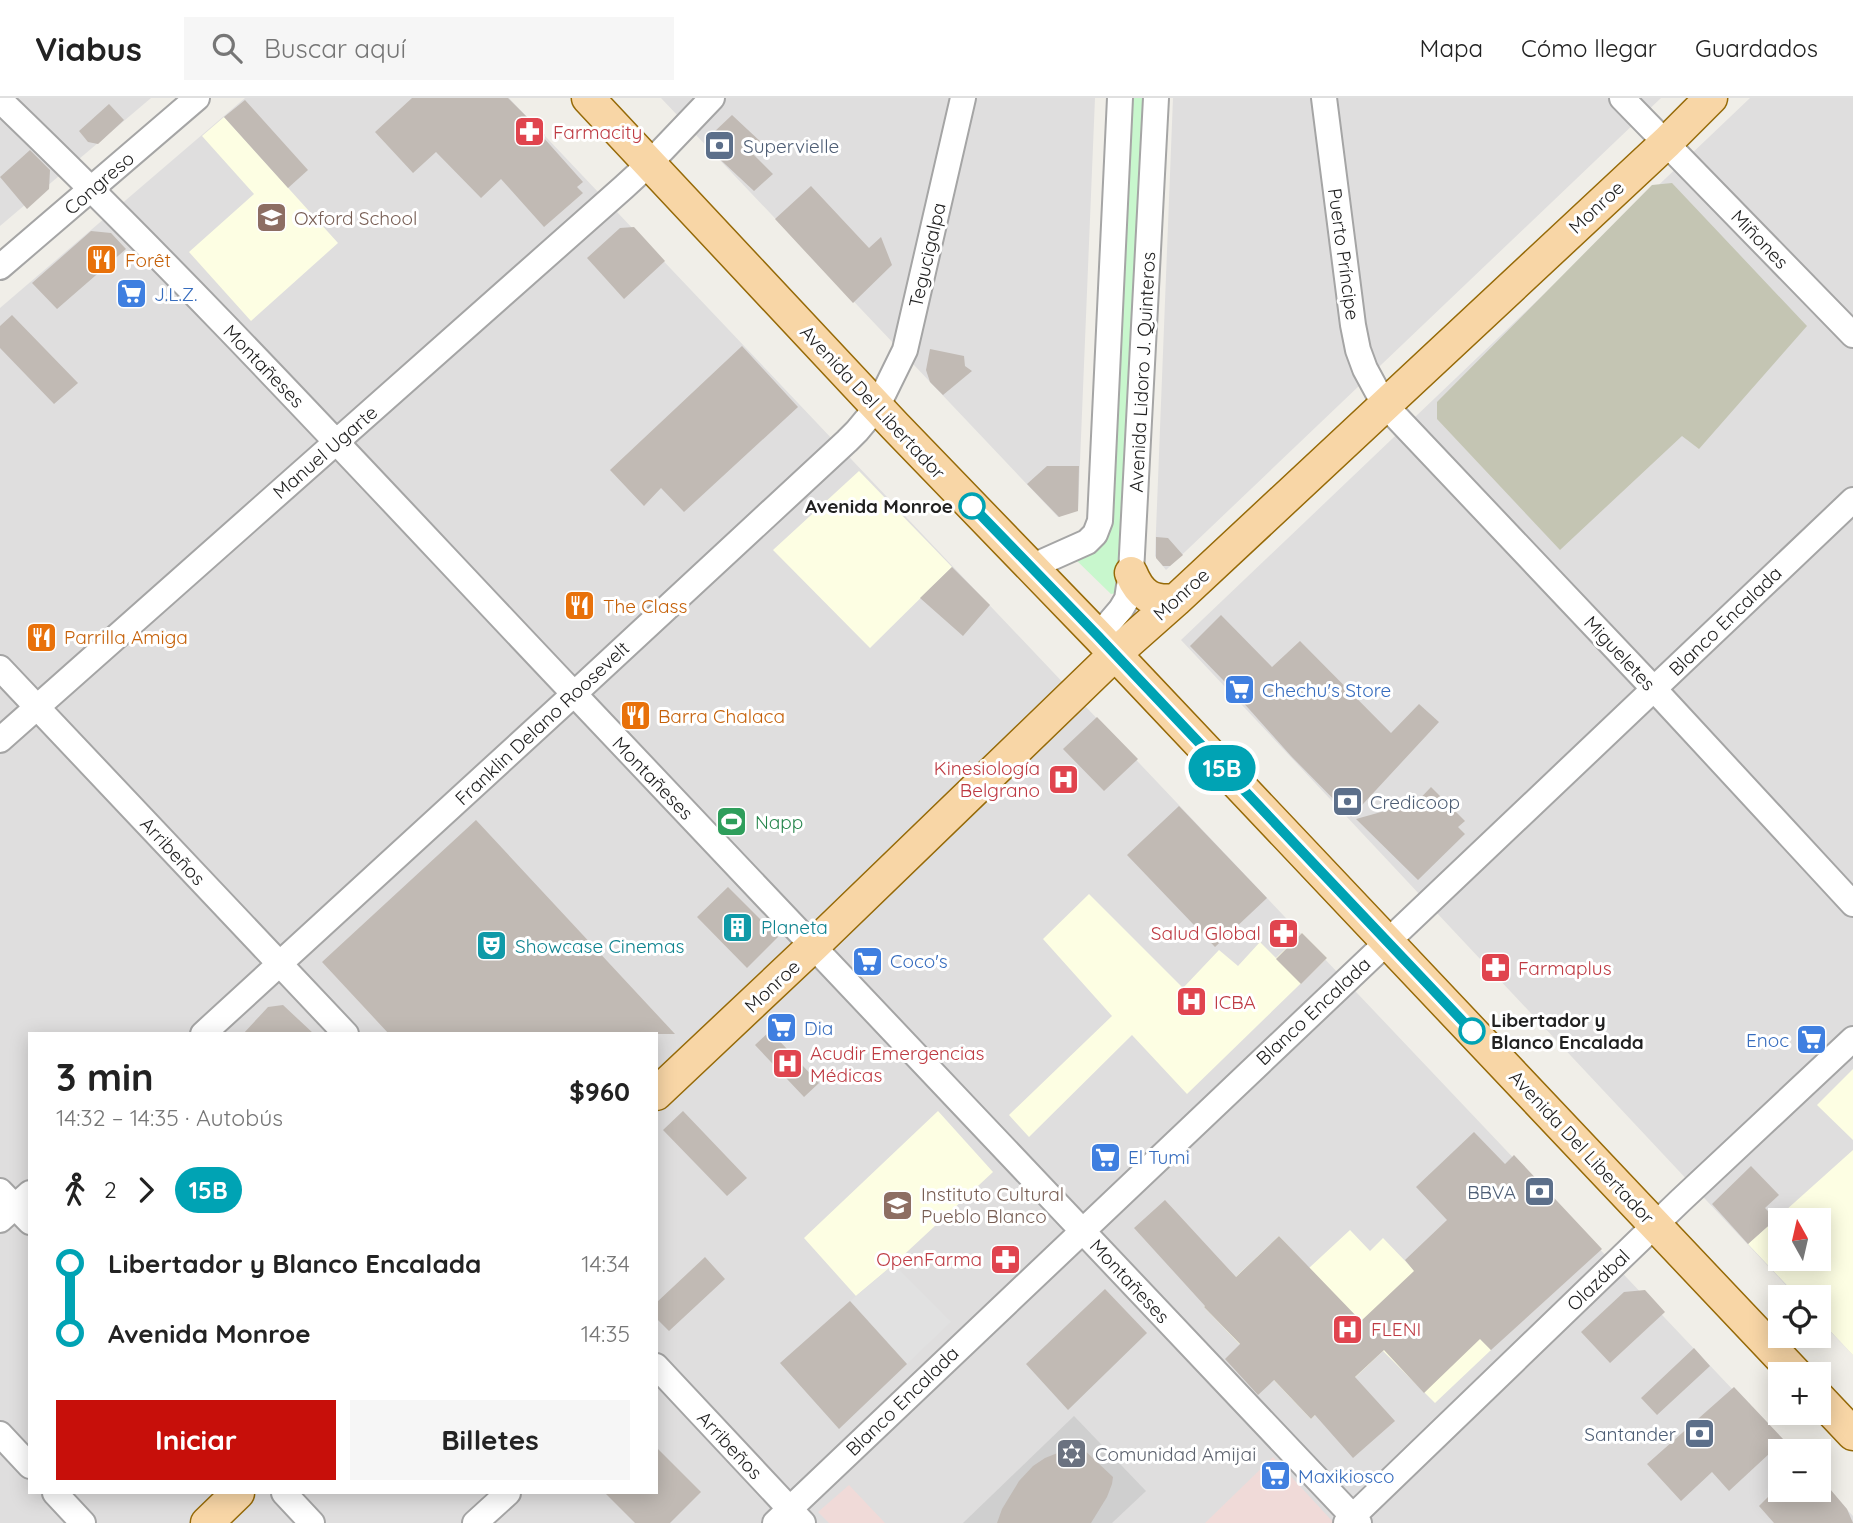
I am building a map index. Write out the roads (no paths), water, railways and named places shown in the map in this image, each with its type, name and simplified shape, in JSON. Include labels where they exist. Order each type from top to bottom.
[{"type":"main road","name":"Avenida Del Libertador","points":[[588,98],[877,407],[1107,645],[1785,1362]]},
{"type":"main road","name":"Monroe","points":[[658,1092],[813,946],[1107,645],[1176,600],[1711,98]]},
{"type":"main road","points":[[1131,573],[1136,585],[1145,595],[1155,600],[1176,600]]},
{"type":"main road","points":[[1831,1411],[1853,1434]]},
{"type":"main road","points":[[207,1523],[237,1494]]},
{"type":"street","name":"Congreso","points":[[0,267],[197,98]]},
{"type":"street","name":"Manuel Ugarte","points":[[0,740],[649,163],[712,98]]},
{"type":"street","name":"Tegucigalpa","points":[[877,407],[905,350],[963,98]]},
{"type":"street","name":"Avenida Lidoro J. Quinteros","points":[[1031,567],[1087,542],[1096,534],[1100,521],[1120,98]]},
{"type":"street","name":"Avenida Lidoro J. Quinteros","points":[[1107,645],[1127,599],[1131,573],[1156,98]]},
{"type":"street","name":"Puerto Príncipe","points":[[1324,98],[1358,350],[1384,404]]},
{"type":"street","name":"Miñones","points":[[1622,98],[1853,335]]},
{"type":"street","name":"Montañeses","points":[[0,100],[92,189],[337,442],[1082,1230],[1353,1521]]},
{"type":"street","name":"Migueletes","points":[[1384,404],[1853,904]]},
{"type":"street","name":"Franklin Delano Roosevelt","points":[[205,1032],[857,431],[877,407]]},
{"type":"street","name":"Blanco Encalada","points":[[789,1518],[1082,1230],[1853,500]]},
{"type":"street","name":"Arribeños","points":[[0,668],[344,1032]]},
{"type":"street","name":"Olazábal","points":[[1353,1521],[1655,1225],[1853,1039]]},
{"type":"street","name":"Arribeños","points":[[658,1368],[789,1518]]},
{"type":"street","points":[[0,1434],[28,1463]]},
{"type":"street","points":[[56,1494],[83,1523]]},
{"type":"street","points":[[285,1494],[313,1523]]},
{"type":"street","points":[[475,1523],[507,1494]]},
{"type":"place","name":"Farmacity","points":[[530,132]]},
{"type":"place","name":"Supervielle","points":[[720,146]]},
{"type":"place","name":"Oxford School","points":[[271,218]]},
{"type":"place","name":"Forêt","points":[[102,260]]},
{"type":"place","name":"J.L.Z.","points":[[131,294]]},
{"type":"place","name":"Avenida Monroe","points":[[972,506]]},
{"type":"place","name":"The Class","points":[[580,606]]},
{"type":"place","name":"Parrilla Amiga","points":[[41,637]]},
{"type":"place","name":"Chechu's Store","points":[[1239,690]]},
{"type":"place","name":"Barra Chalaca","points":[[635,716]]},
{"type":"place","name":"Kinesiología Belgrano","points":[[1063,779]]},
{"type":"place","name":"Credicoop","points":[[1347,802]]},
{"type":"place","name":"Napp","points":[[732,822]]},
{"type":"place","name":"Planeta","points":[[738,927]]},
{"type":"place","name":"Salud Global","points":[[1284,933]]},
{"type":"place","name":"Showcase Cinemas","points":[[492,946]]},
{"type":"place","name":"Coco's","points":[[867,961]]},
{"type":"place","name":"Farmaplus","points":[[1495,968]]},
{"type":"place","name":"ICBA","points":[[1191,1002]]},
{"type":"place","name":"Dia","points":[[781,1028]]},
{"type":"place","name":"Libertador y Blanco Encalada","points":[[1472,1031]]},
{"type":"place","name":"Enoc","points":[[1812,1040]]},
{"type":"place","name":"Acudir Emergencias Médicas","points":[[787,1064]]},
{"type":"place","name":"El Tumi","points":[[1105,1157]]},
{"type":"place","name":"BBVA","points":[[1539,1192]]},
{"type":"place","name":"Instituto Cultural Pueblo Blanco","points":[[898,1205]]},
{"type":"place","name":"OpenFarma","points":[[1005,1259]]},
{"type":"place","name":"FLENI","points":[[1348,1329]]},
{"type":"place","name":"Santander","points":[[1699,1434]]},
{"type":"place","name":"Comunidad Amijai","points":[[1072,1454]]},
{"type":"place","name":"Maxikiosco","points":[[1275,1476]]}]
